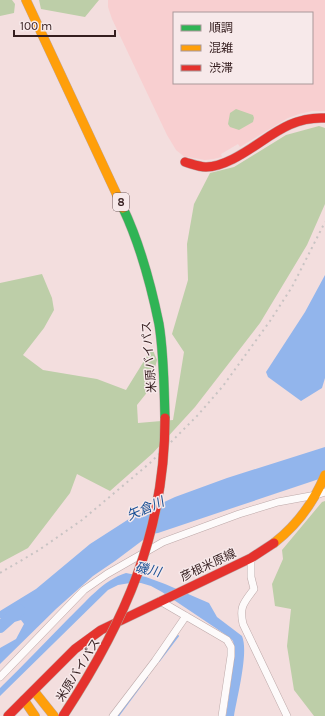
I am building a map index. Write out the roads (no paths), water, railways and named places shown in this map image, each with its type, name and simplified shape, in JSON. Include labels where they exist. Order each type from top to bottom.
[{"type":"main road","name":"米原バイパス","points":[[26,0],[128,218],[147,272],[159,325],[164,374],[164,458],[153,523],[142,562],[129,599],[110,639],[87,681],[63,716]]},
{"type":"main road","points":[[185,162],[207,167],[220,164],[234,158],[289,124],[313,117],[325,118]]},
{"type":"main road","name":"彦根米原線","points":[[8,716],[75,648],[101,630],[251,558],[273,544],[306,510],[320,492],[325,476]]},
{"type":"main road","points":[[34,691],[54,716]]},
{"type":"main road","points":[[24,700],[35,716]]},
{"type":"street","points":[[0,677],[84,590],[107,574],[163,542],[239,514],[278,502],[320,492]]},
{"type":"street","points":[[251,558],[251,577],[254,590],[242,606],[240,614],[243,624],[287,716]]},
{"type":"street","points":[[163,600],[186,616],[227,640],[231,647],[222,716]]},
{"type":"street","points":[[113,716],[155,661],[186,616]]},
{"type":"water","points":[[325,275],[325,378],[322,388],[301,401],[268,377],[266,372],[305,312]]},
{"type":"water","points":[[325,447],[325,477],[158,533],[151,534],[93,576],[56,609],[0,664],[0,648],[16,639],[24,624],[21,620],[10,622],[3,620],[0,618],[0,611],[36,589],[90,544],[132,517],[175,497],[227,478]]},
{"type":"water","points":[[126,573],[146,577],[209,603],[217,617],[242,636],[244,643],[243,663],[234,716],[226,716],[235,653],[233,641],[162,592],[141,583],[118,585],[108,590],[0,696],[0,688],[88,599],[102,586]]},
{"type":"waterway","name":"矢倉川","points":[[0,627],[19,610]]},
{"type":"waterway","points":[[159,661],[178,636]]},
{"type":"waterway","points":[[118,716],[147,677]]},
{"type":"railway","points":[[0,573],[39,550],[82,520],[150,463],[198,415],[223,386],[270,321],[292,287],[325,222]]},
{"type":"water label","name":"磯川","points":[[148,569]]}]
